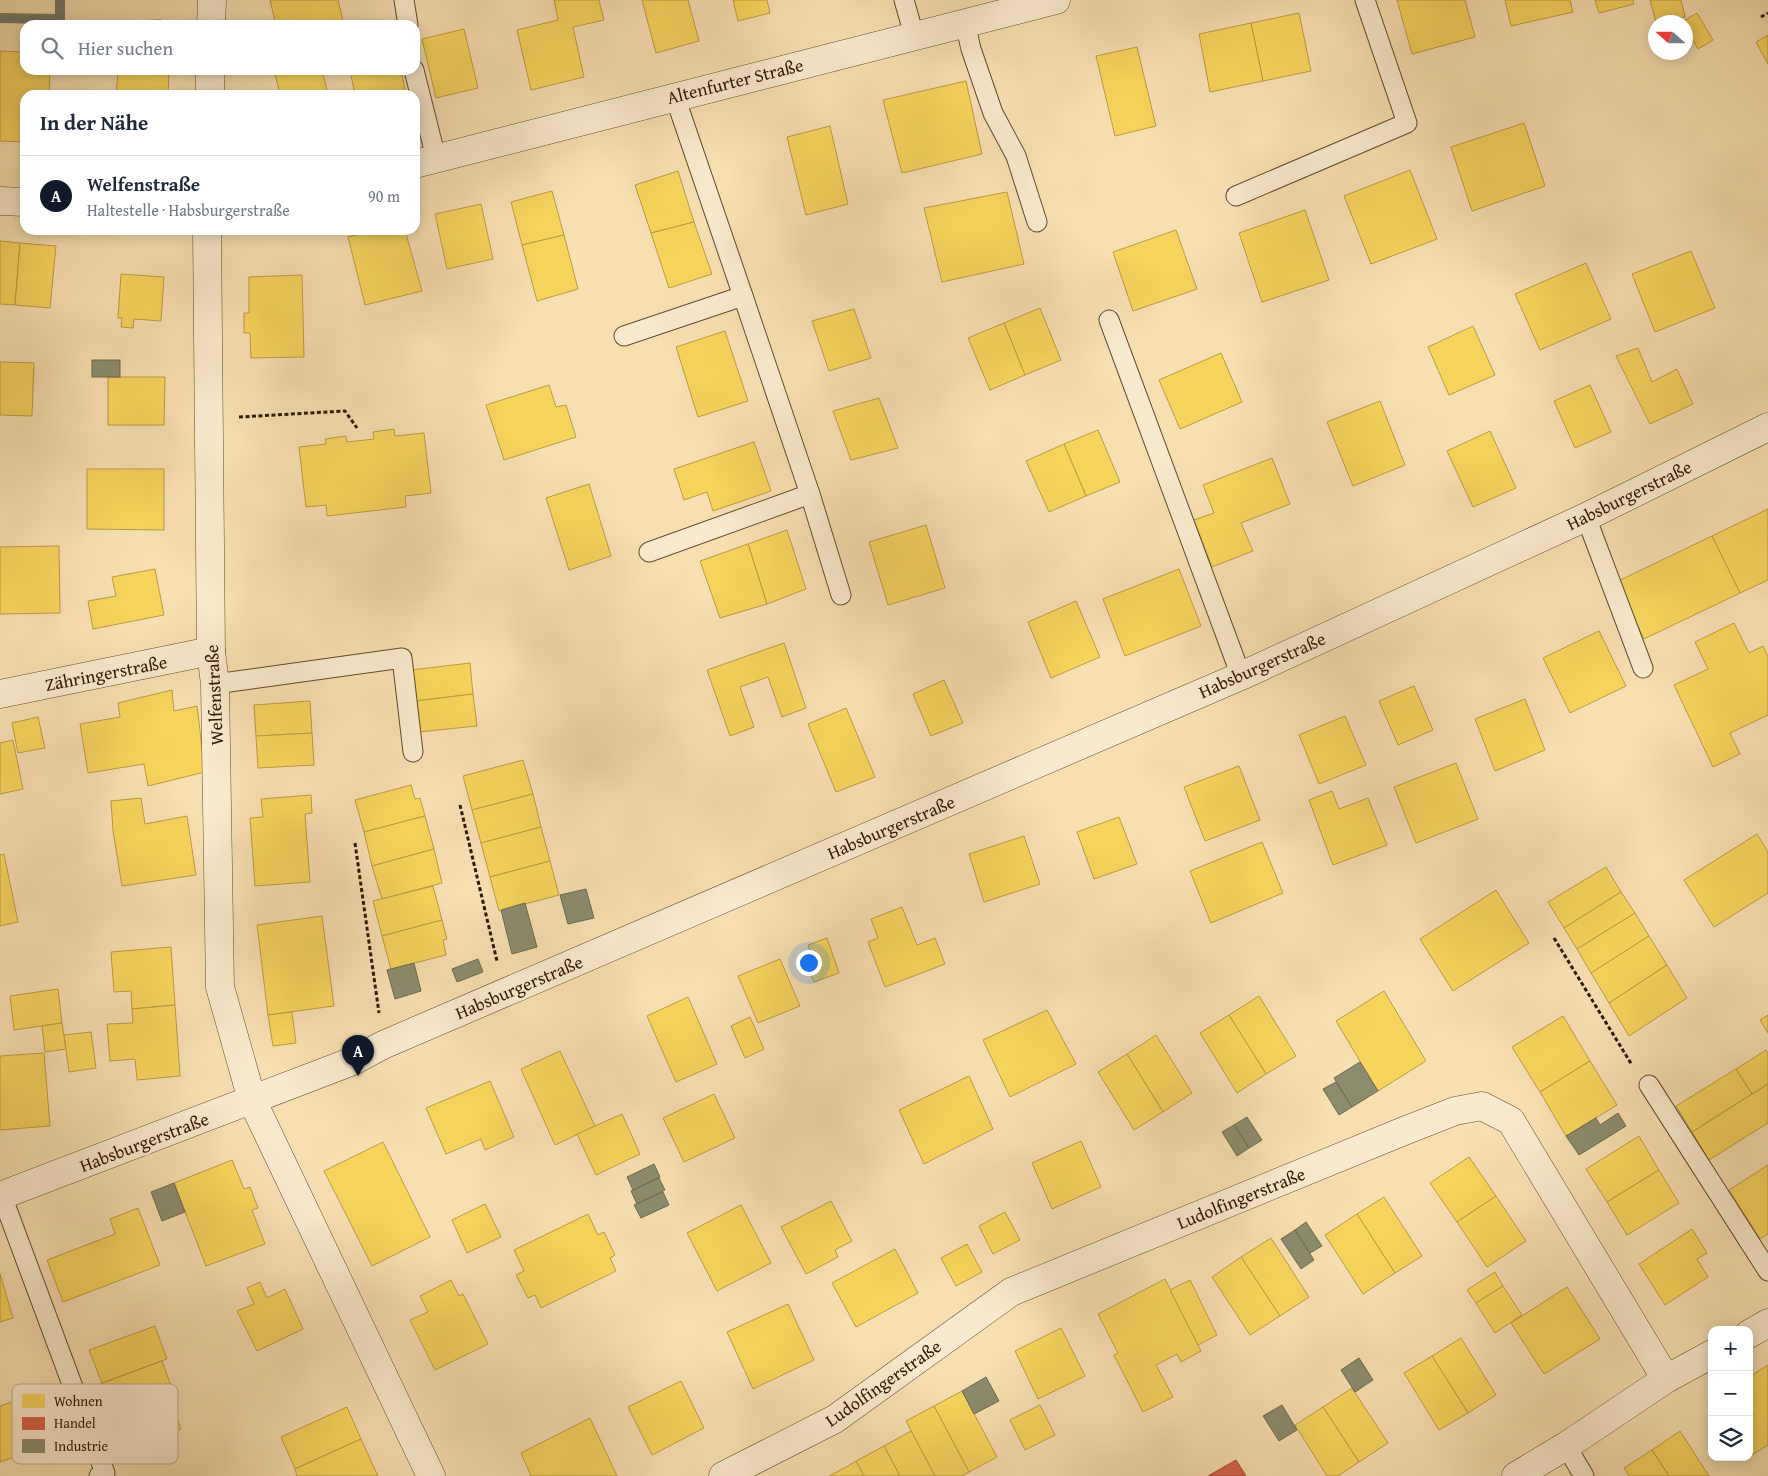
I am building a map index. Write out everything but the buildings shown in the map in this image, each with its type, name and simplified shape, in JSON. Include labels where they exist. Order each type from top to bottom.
[{"type":"street","points":[[211,20],[212,0]]},
{"type":"street","name":"Altenfurter Straße","points":[[425,161],[1056,0]]},
{"type":"street","points":[[210,75],[210,90]]},
{"type":"street","points":[[0,201],[20,202]]},
{"type":"street","name":"Welfenstraße","points":[[207,235],[211,651],[215,684],[220,987],[252,1100],[431,1476]]},
{"type":"street","name":"Habsburgerstraße","points":[[1,1196],[353,1061],[383,1045],[1241,676],[1586,517],[1768,427]]},
{"type":"street","name":"Zähringerstraße","points":[[0,694],[211,651]]},
{"type":"street","name":"Ludolfingerstraße","points":[[722,1476],[835,1419],[1011,1292],[1455,1111],[1482,1106],[1511,1121],[1666,1379]]},
{"type":"street","points":[[1753,1332],[1768,1323]]},
{"type":"street","points":[[1516,1476],[1566,1446],[1666,1379],[1708,1356]]},
{"type":"lane","points":[[404,0],[407,20]]},
{"type":"lane","points":[[904,0],[914,35]]},
{"type":"lane","points":[[1236,196],[1407,123],[1365,0]]},
{"type":"lane","points":[[964,23],[993,114],[1016,156],[1037,222]]},
{"type":"lane","points":[[415,75],[416,90]]},
{"type":"lane","points":[[676,97],[810,494],[841,595]]},
{"type":"lane","points":[[420,120],[425,161]]},
{"type":"lane","points":[[624,336],[743,296]]},
{"type":"lane","points":[[1109,320],[1241,676]]},
{"type":"lane","points":[[649,552],[810,494]]},
{"type":"lane","points":[[1586,517],[1643,668]]},
{"type":"lane","points":[[215,684],[402,658],[413,752]]},
{"type":"lane","points":[[1649,1085],[1768,1271]]},
{"type":"lane","points":[[1,1196],[71,1384]]},
{"type":"lane","points":[[1566,1446],[1584,1476]]},
{"type":"lane","points":[[99,1476],[105,1474],[101,1464]]},
{"type":"path","points":[[1761,17],[1768,13]]},
{"type":"path","points":[[209,419],[344,411],[357,428]]},
{"type":"path","points":[[460,805],[505,993]]},
{"type":"path","points":[[356,843],[383,1045]]},
{"type":"path","points":[[1554,938],[1639,1076],[1649,1085]]},
{"type":"waterway","points":[[0,18],[60,19],[60,0]]},
{"type":"place","name":"Welfenstraße","points":[[358,1076]]}]
